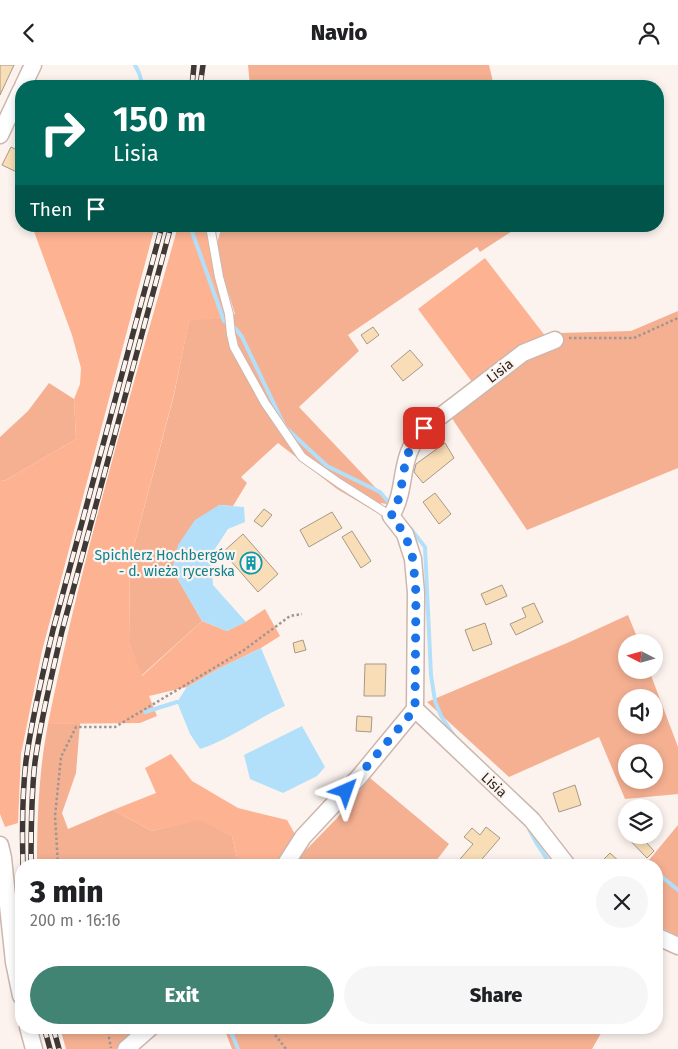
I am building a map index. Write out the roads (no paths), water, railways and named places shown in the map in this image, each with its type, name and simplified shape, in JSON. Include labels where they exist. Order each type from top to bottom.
[{"type":"street","points":[[26,80],[33,65]]},
{"type":"street","points":[[0,135],[15,103]]},
{"type":"street","name":"Lisia","points":[[391,516],[397,507],[404,463],[416,437],[424,428],[523,353],[555,340]]},
{"type":"street","points":[[289,859],[303,837],[359,777],[415,709],[416,593],[413,559],[405,534],[391,516]]},
{"type":"street","name":"Lisia","points":[[415,709],[532,820],[562,859]]},
{"type":"street","points":[[0,845],[15,967]]},
{"type":"street","points":[[663,939],[678,946]]},
{"type":"street","points":[[30,1034],[34,1049]]},
{"type":"street","points":[[126,1049],[143,1034]]},
{"type":"lane","points":[[211,232],[219,277],[230,314],[234,347],[265,403],[302,457],[391,516]]},
{"type":"water","points":[[219,505],[244,507],[245,522],[228,529],[211,555],[213,585],[246,622],[227,631],[202,621],[172,569],[178,545],[195,520]]},
{"type":"water","points":[[261,648],[285,706],[232,735],[200,749],[190,734],[177,702],[187,687]]},
{"type":"water","points":[[302,726],[325,767],[317,776],[283,793],[250,779],[244,755]]},
{"type":"waterway","points":[[135,65],[141,80]]},
{"type":"waterway","points":[[192,232],[224,321],[235,328],[242,337],[285,427],[327,466],[380,492],[391,505]]},
{"type":"waterway","points":[[410,528],[425,547],[431,675],[435,701],[441,716],[455,737]]},
{"type":"waterway","points":[[145,712],[177,702]]},
{"type":"waterway","points":[[529,829],[547,859]]},
{"type":"waterway","points":[[663,878],[678,890]]},
{"type":"waterway","points":[[232,1034],[238,1049]]},
{"type":"railway","points":[[193,80],[194,65]]},
{"type":"railway","points":[[201,80],[203,65]]},
{"type":"railway","points":[[23,859],[25,774],[28,745],[38,695],[53,630],[160,232]]},
{"type":"railway","points":[[31,859],[34,775],[37,746],[47,696],[62,631],[169,232]]},
{"type":"railway","points":[[46,1034],[50,1049]]},
{"type":"railway","points":[[55,1034],[59,1049]]},
{"type":"place","name":"Spichlerz Hochbergów - d. wieża rycerska","points":[[251,563]]}]
